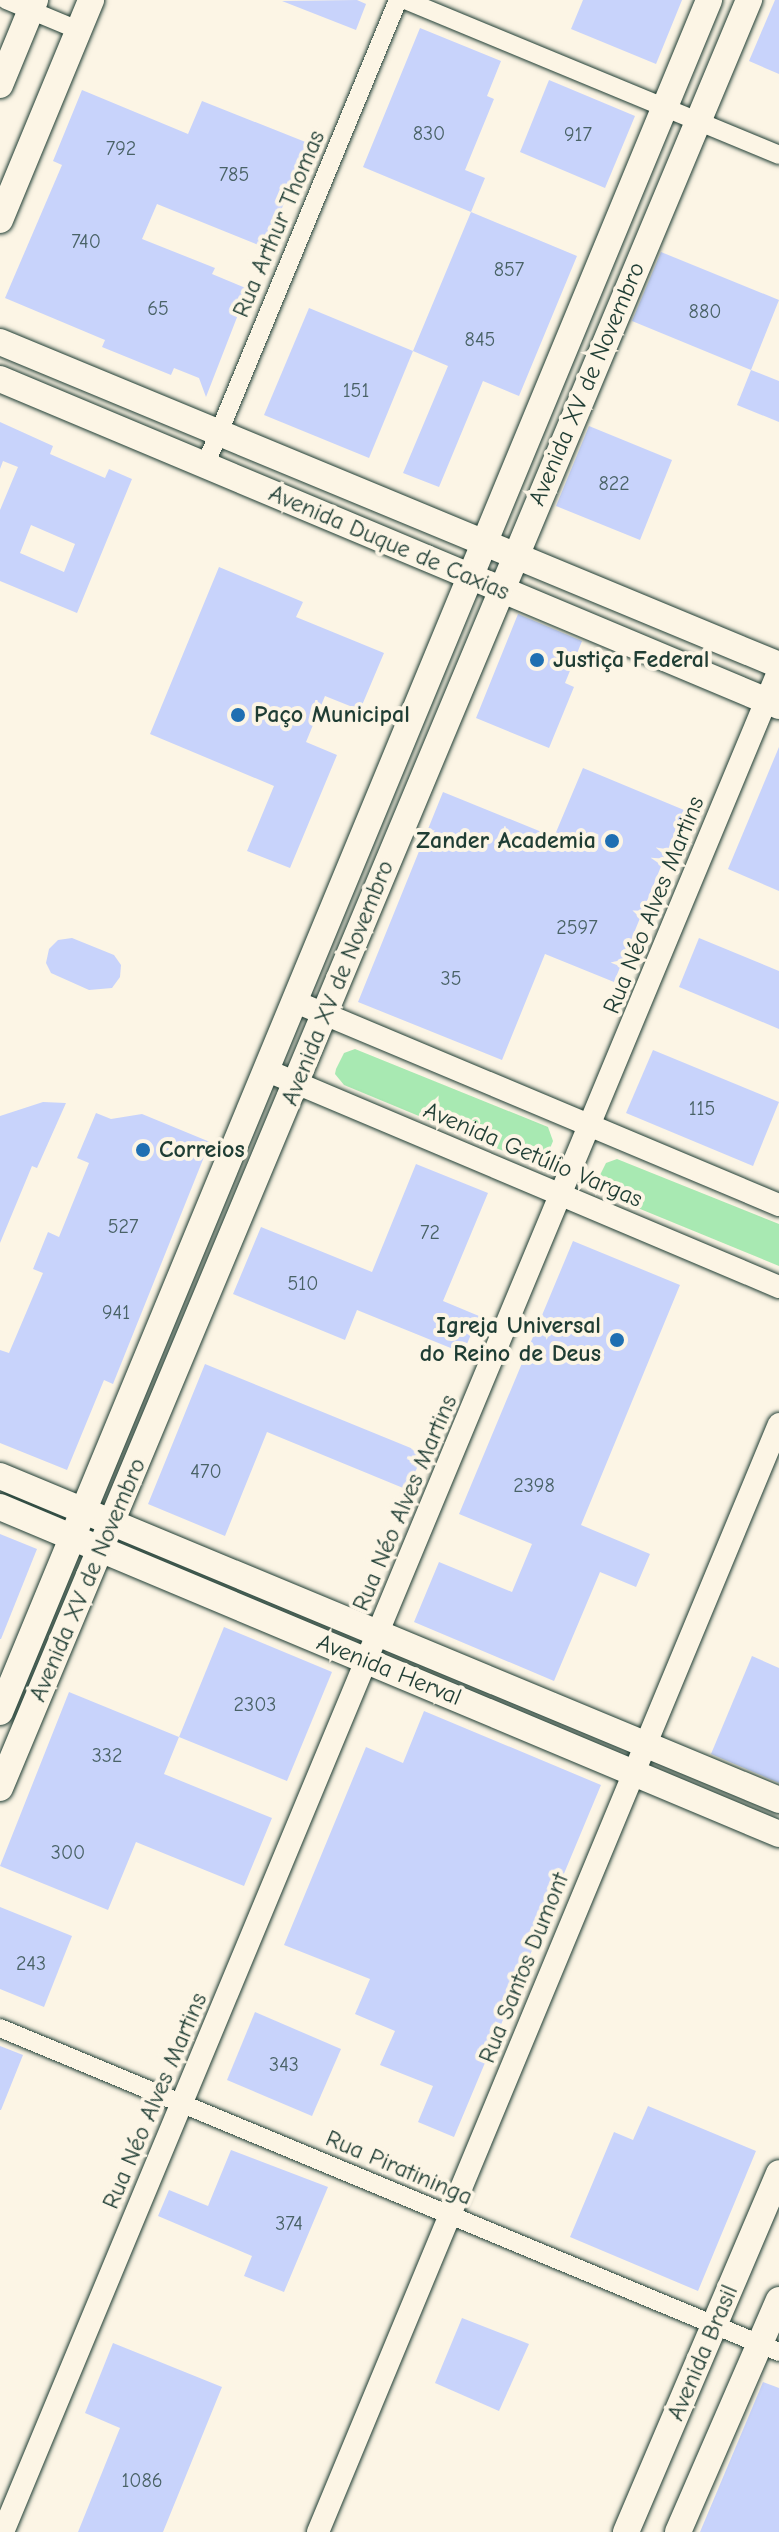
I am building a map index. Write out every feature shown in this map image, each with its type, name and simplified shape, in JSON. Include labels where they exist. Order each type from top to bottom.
[{"type":"main road","points":[[0,220],[91,0]]},
{"type":"main road","name":"Avenida XV de Novembro","points":[[0,1712],[709,0]]},
{"type":"main road","name":"Avenida XV de Novembro","points":[[0,1788],[749,0]]},
{"type":"main road","points":[[0,85],[33,5]]},
{"type":"main road","name":"Avenida Duque de Caxias","points":[[0,342],[779,668]]},
{"type":"main road","points":[[69,372],[108,425]]},
{"type":"main road","name":"Avenida Duque de Caxias","points":[[0,379],[773,703]]},
{"type":"main road","points":[[338,522],[411,514]]},
{"type":"main road","points":[[628,603],[663,658]]},
{"type":"main road","name":"Avenida Herval","points":[[0,1476],[380,1631],[777,1801]]},
{"type":"main road","name":"Avenida Herval","points":[[0,1507],[779,1834]]},
{"type":"main road","points":[[240,1575],[260,1616]]},
{"type":"main road","points":[[469,1703],[526,1694]]},
{"type":"main road","name":"Avenida Brasil","points":[[626,2532],[779,2173]]},
{"type":"main road","name":"Avenida Brasil","points":[[678,2532],[770,2348],[779,2300]]},
{"type":"street","points":[[6,0],[33,5],[78,30]]},
{"type":"street","name":"Rua Arthur Thomas","points":[[205,466],[398,0]]},
{"type":"street","points":[[405,0],[779,155]]},
{"type":"street","name":"Rua Néo Alves Martins","points":[[3,2532],[591,1127],[773,703],[779,668]]},
{"type":"street","name":"Avenida Getúlio Vargas","points":[[296,1002],[779,1205]]},
{"type":"street","name":"Avenida Getúlio Vargas","points":[[268,1071],[779,1287]]},
{"type":"street","name":"Rua Santos Dumont","points":[[318,2532],[779,1424]]},
{"type":"street","name":"Rua Piratininga","points":[[0,2028],[770,2348]]},
{"type":"green space","points":[[355,1049],[548,1127],[553,1141],[544,1160],[535,1164],[344,1085],[335,1074],[336,1069],[344,1053]]},
{"type":"green space","points":[[617,1159],[779,1224],[779,1266],[606,1195],[600,1189],[598,1179],[606,1163]]},
{"type":"building","points":[[357,0],[366,4],[356,30],[282,1]]},
{"type":"building","points":[[583,0],[682,0],[656,64],[571,29]]},
{"type":"building","points":[[775,0],[779,0],[779,74],[749,61]]},
{"type":"building","points":[[420,28],[501,61],[487,96],[494,99],[465,170],[485,178],[471,212],[363,167]]},
{"type":"building","points":[[549,80],[635,116],[605,188],[520,152]]},
{"type":"building","points":[[82,90],[188,134],[202,101],[308,143],[266,248],[157,204],[142,239],[215,268],[212,274],[248,289],[206,397],[199,378],[174,368],[171,375],[102,347],[105,340],[5,298],[62,165],[53,161]]},
{"type":"building","points":[[471,212],[577,256],[519,396],[483,381],[439,487],[403,473],[448,366],[413,351]]},
{"type":"building","points":[[661,252],[779,300],[751,370],[632,321]]},
{"type":"building","points":[[309,308],[413,351],[369,458],[264,415]]},
{"type":"building","points":[[751,370],[779,381],[779,422],[737,405]]},
{"type":"building","points":[[0,422],[53,446],[50,454],[105,478],[109,469],[132,479],[77,613],[0,581],[0,510],[18,467],[3,461],[0,469]],"holes":[[[31,525],[75,544],[64,572],[20,553]]]},
{"type":"building","points":[[589,426],[672,460],[640,540],[556,506]]},
{"type":"building","name":"Paço Municipal","points":[[219,567],[303,602],[296,617],[384,653],[360,710],[325,696],[306,742],[337,755],[290,868],[247,851],[274,786],[150,734]]},
{"type":"building","name":"Justiça Federal","points":[[518,614],[582,641],[565,683],[574,687],[549,748],[476,718]]},
{"type":"building","points":[[779,747],[779,891],[728,869]]},
{"type":"building","points":[[583,768],[684,810],[614,982],[545,954],[502,1060],[358,1002],[443,792],[554,837]]},
{"type":"building","points":[[72,938],[114,955],[121,965],[120,977],[112,988],[89,990],[51,973],[46,963],[49,949],[58,940]]},
{"type":"building","points":[[699,938],[779,971],[779,1029],[679,987]]},
{"type":"building","points":[[653,1050],[779,1102],[753,1166],[626,1113]]},
{"type":"building","points":[[43,1102],[66,1103],[37,1168],[32,1166],[0,1243],[0,1116]]},
{"type":"building","points":[[96,1113],[111,1119],[142,1114],[210,1142],[113,1384],[104,1380],[67,1470],[0,1443],[0,1350],[9,1353],[43,1273],[33,1269],[48,1232],[59,1237],[89,1163],[77,1158]]},
{"type":"building","points":[[416,1164],[488,1193],[443,1301],[479,1316],[463,1353],[357,1310],[345,1340],[233,1294],[261,1227],[372,1272]]},
{"type":"building","points":[[573,1241],[680,1285],[581,1525],[650,1554],[636,1587],[600,1572],[554,1681],[414,1622],[439,1562],[512,1592],[532,1544],[459,1514]]},
{"type":"building","points":[[205,1364],[423,1453],[408,1490],[267,1432],[225,1536],[148,1504]]},
{"type":"building","points":[[0,1534],[37,1549],[1,1639],[0,1639]]},
{"type":"building","points":[[224,1627],[332,1672],[287,1781],[179,1737]]},
{"type":"building","points":[[752,1656],[779,1668],[779,1783],[711,1754]]},
{"type":"building","points":[[69,1692],[179,1737],[164,1774],[272,1818],[244,1886],[136,1842],[108,1910],[0,1866]]},
{"type":"building","points":[[424,1711],[601,1785],[454,2137],[418,2122],[433,2086],[380,2065],[395,2031],[355,2014],[370,1979],[284,1945],[366,1747],[403,1763]]},
{"type":"building","points":[[0,1907],[72,1936],[44,2007],[0,1989]]},
{"type":"building","points":[[255,2012],[341,2049],[312,2116],[227,2080]]},
{"type":"building","points":[[0,2046],[23,2055],[1,2110],[0,2110]]},
{"type":"building","points":[[648,2106],[756,2151],[698,2291],[570,2237],[614,2132],[633,2140]]},
{"type":"building","points":[[231,2150],[328,2187],[284,2292],[244,2276],[252,2256],[158,2216],[169,2190],[208,2206]]},
{"type":"building","points":[[462,2318],[529,2344],[499,2411],[435,2383]]},
{"type":"building","points":[[113,2343],[222,2387],[163,2532],[78,2532],[120,2428],[85,2413]]},
{"type":"building","points":[[763,2382],[779,2388],[779,2532],[700,2532]]},
{"type":"place","name":"Justiça Federal","points":[[537,660]]},
{"type":"place","name":"Paço Municipal","points":[[238,715]]},
{"type":"place","name":"Zander Academia","points":[[612,841]]},
{"type":"place","name":"Correios","points":[[143,1150]]},
{"type":"place","name":"Igreja Universal do Reino de Deus","points":[[617,1340]]}]
